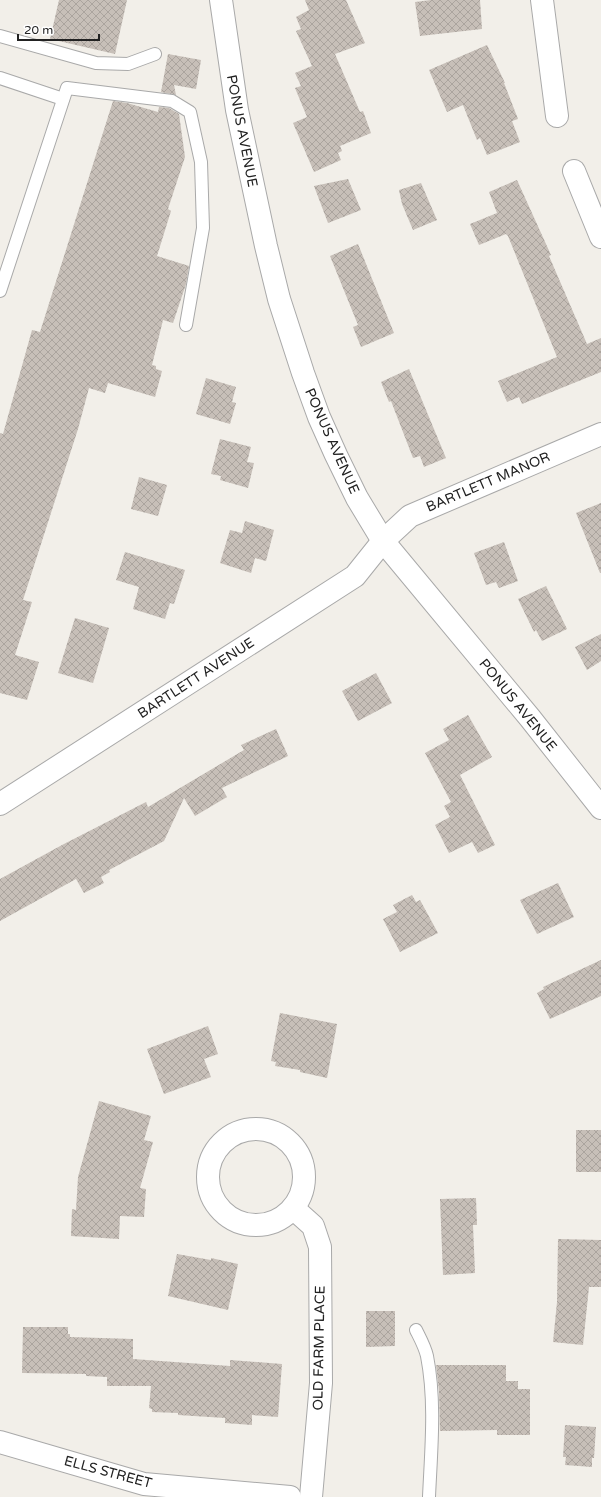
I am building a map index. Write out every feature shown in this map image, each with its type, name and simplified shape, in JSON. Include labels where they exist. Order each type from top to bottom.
[{"type":"street","name":"PONUS AVENUE","points":[[221,0],[237,110],[279,299],[319,417],[357,498],[383,541],[530,718],[601,808]]},
{"type":"street","points":[[542,0],[556,116]]},
{"type":"street","points":[[574,171],[601,238]]},
{"type":"street","name":"BARTLETT MANOR","points":[[383,541],[410,516],[601,434]]},
{"type":"street","name":"BARTLETT AVENUE","points":[[0,804],[355,576],[383,541]]},
{"type":"street","points":[[252,1128],[271,1130],[288,1140],[299,1155],[305,1173],[303,1192],[294,1209],[279,1220],[261,1226],[242,1224],[225,1215],[213,1200],[208,1181],[210,1163],[219,1146],[234,1134],[252,1128]]},
{"type":"street","name":"OLD FARM PLACE","points":[[294,1209],[313,1226],[320,1247],[321,1383],[311,1497]]},
{"type":"street","name":"ELLS STREET","points":[[0,1442],[144,1484],[290,1497]]},
{"type":"lane","points":[[0,36],[96,63],[128,64],[155,54]]},
{"type":"lane","points":[[0,78],[63,99]]},
{"type":"lane","points":[[1,285],[67,88],[172,100],[190,112],[201,162],[203,228],[186,325]]},
{"type":"lane","points":[[416,1330],[426,1354],[431,1385],[432,1444],[429,1497]]},
{"type":"building","points":[[59,0],[127,0],[115,54],[50,39]]},
{"type":"building","points":[[305,0],[346,0],[365,43],[335,54],[360,112],[363,111],[371,133],[340,146],[342,151],[338,153],[341,160],[314,172],[293,123],[307,117],[295,88],[301,86],[295,73],[312,66],[296,31],[301,29],[296,17],[309,10]]},
{"type":"building","points":[[431,0],[480,0],[482,29],[420,36],[415,2]]},
{"type":"building","points":[[487,45],[505,83],[518,119],[512,121],[520,142],[487,155],[480,138],[477,140],[463,105],[447,112],[429,70]]},
{"type":"building","points":[[168,54],[201,60],[196,89],[174,85],[176,95],[161,92]]},
{"type":"building","points":[[113,101],[127,103],[158,112],[159,107],[169,108],[179,114],[185,157],[168,209],[171,211],[157,256],[189,266],[186,284],[173,323],[163,320],[152,365],[156,366],[156,369],[162,371],[155,397],[108,383],[105,393],[89,388],[78,429],[23,600],[32,602],[15,655],[39,662],[27,700],[0,693],[0,433],[3,434],[32,330],[40,332]]},
{"type":"building","points":[[348,179],[361,210],[328,223],[314,186]]},
{"type":"building","points":[[517,180],[551,255],[549,256],[587,344],[601,338],[601,372],[522,404],[519,397],[507,402],[498,381],[557,357],[508,236],[506,234],[479,245],[470,224],[497,213],[489,192]]},
{"type":"building","points":[[421,183],[437,220],[413,230],[402,204],[399,190]]},
{"type":"building","points":[[358,244],[394,333],[361,347],[353,327],[358,325],[330,256]]},
{"type":"building","points":[[409,369],[446,458],[424,467],[420,456],[413,458],[391,401],[389,402],[381,382]]},
{"type":"building","points":[[206,378],[236,387],[232,402],[236,403],[230,424],[196,414]]},
{"type":"building","points":[[220,439],[251,447],[247,462],[254,463],[248,488],[220,480],[221,476],[211,474]]},
{"type":"building","points":[[139,477],[167,485],[158,516],[131,509]]},
{"type":"building","points":[[601,503],[601,573],[600,573],[576,513]]},
{"type":"building","points":[[245,521],[274,530],[266,561],[255,558],[251,573],[220,563],[230,530],[242,533]]},
{"type":"building","points":[[504,542],[518,581],[499,588],[496,582],[486,585],[474,553]]},
{"type":"building","points":[[125,552],[185,570],[174,604],[170,603],[165,619],[133,609],[139,587],[116,580]]},
{"type":"building","points":[[546,586],[567,629],[542,641],[536,630],[534,632],[518,599]]},
{"type":"building","points":[[75,618],[109,628],[93,683],[58,673]]},
{"type":"building","points":[[601,634],[601,661],[587,670],[575,647]]},
{"type":"building","points":[[376,673],[392,703],[358,721],[342,691]]},
{"type":"building","points":[[468,715],[492,757],[460,775],[495,845],[478,853],[472,842],[449,853],[435,825],[450,817],[444,806],[451,802],[425,753],[449,740],[443,729]]},
{"type":"building","points":[[276,729],[288,756],[222,788],[227,797],[195,816],[184,798],[164,841],[109,870],[110,872],[101,877],[104,883],[84,893],[76,879],[0,921],[0,879],[146,802],[148,807],[244,750],[241,745]]},
{"type":"building","points":[[558,883],[574,917],[537,934],[520,900]]},
{"type":"building","points":[[412,895],[416,902],[420,900],[438,933],[400,952],[383,919],[397,912],[393,905]]},
{"type":"building","points":[[601,960],[601,996],[550,1019],[537,993],[544,989],[543,987]]},
{"type":"building","points":[[280,1013],[337,1024],[327,1078],[300,1072],[300,1070],[275,1066],[276,1062],[271,1061]]},
{"type":"building","points":[[208,1026],[218,1054],[204,1059],[211,1077],[164,1094],[147,1049]]},
{"type":"building","points":[[99,1101],[151,1116],[144,1140],[153,1142],[140,1188],[146,1189],[144,1217],[120,1216],[119,1239],[71,1236],[72,1209],[76,1210],[78,1177]]},
{"type":"building","points":[[576,1130],[601,1130],[601,1172],[576,1172]]},
{"type":"building","points":[[476,1198],[477,1225],[473,1225],[475,1273],[443,1275],[440,1199]]},
{"type":"building","points":[[558,1239],[601,1240],[601,1287],[589,1287],[583,1345],[553,1342],[557,1302]]},
{"type":"building","points":[[177,1254],[211,1260],[211,1258],[238,1264],[228,1310],[168,1296]]},
{"type":"building","points":[[366,1311],[395,1311],[395,1346],[366,1347]]},
{"type":"building","points":[[23,1327],[68,1327],[68,1334],[70,1334],[70,1337],[133,1339],[133,1359],[230,1366],[230,1360],[282,1364],[278,1417],[252,1415],[252,1425],[225,1423],[225,1418],[152,1412],[152,1409],[149,1408],[151,1386],[107,1386],[107,1377],[86,1376],[86,1374],[22,1373]]},
{"type":"building","points":[[436,1365],[506,1365],[506,1381],[518,1381],[518,1389],[530,1389],[530,1435],[497,1435],[497,1430],[440,1431],[439,1391]]},
{"type":"building","points":[[565,1425],[596,1427],[592,1467],[565,1465],[566,1457],[563,1457]]}]
